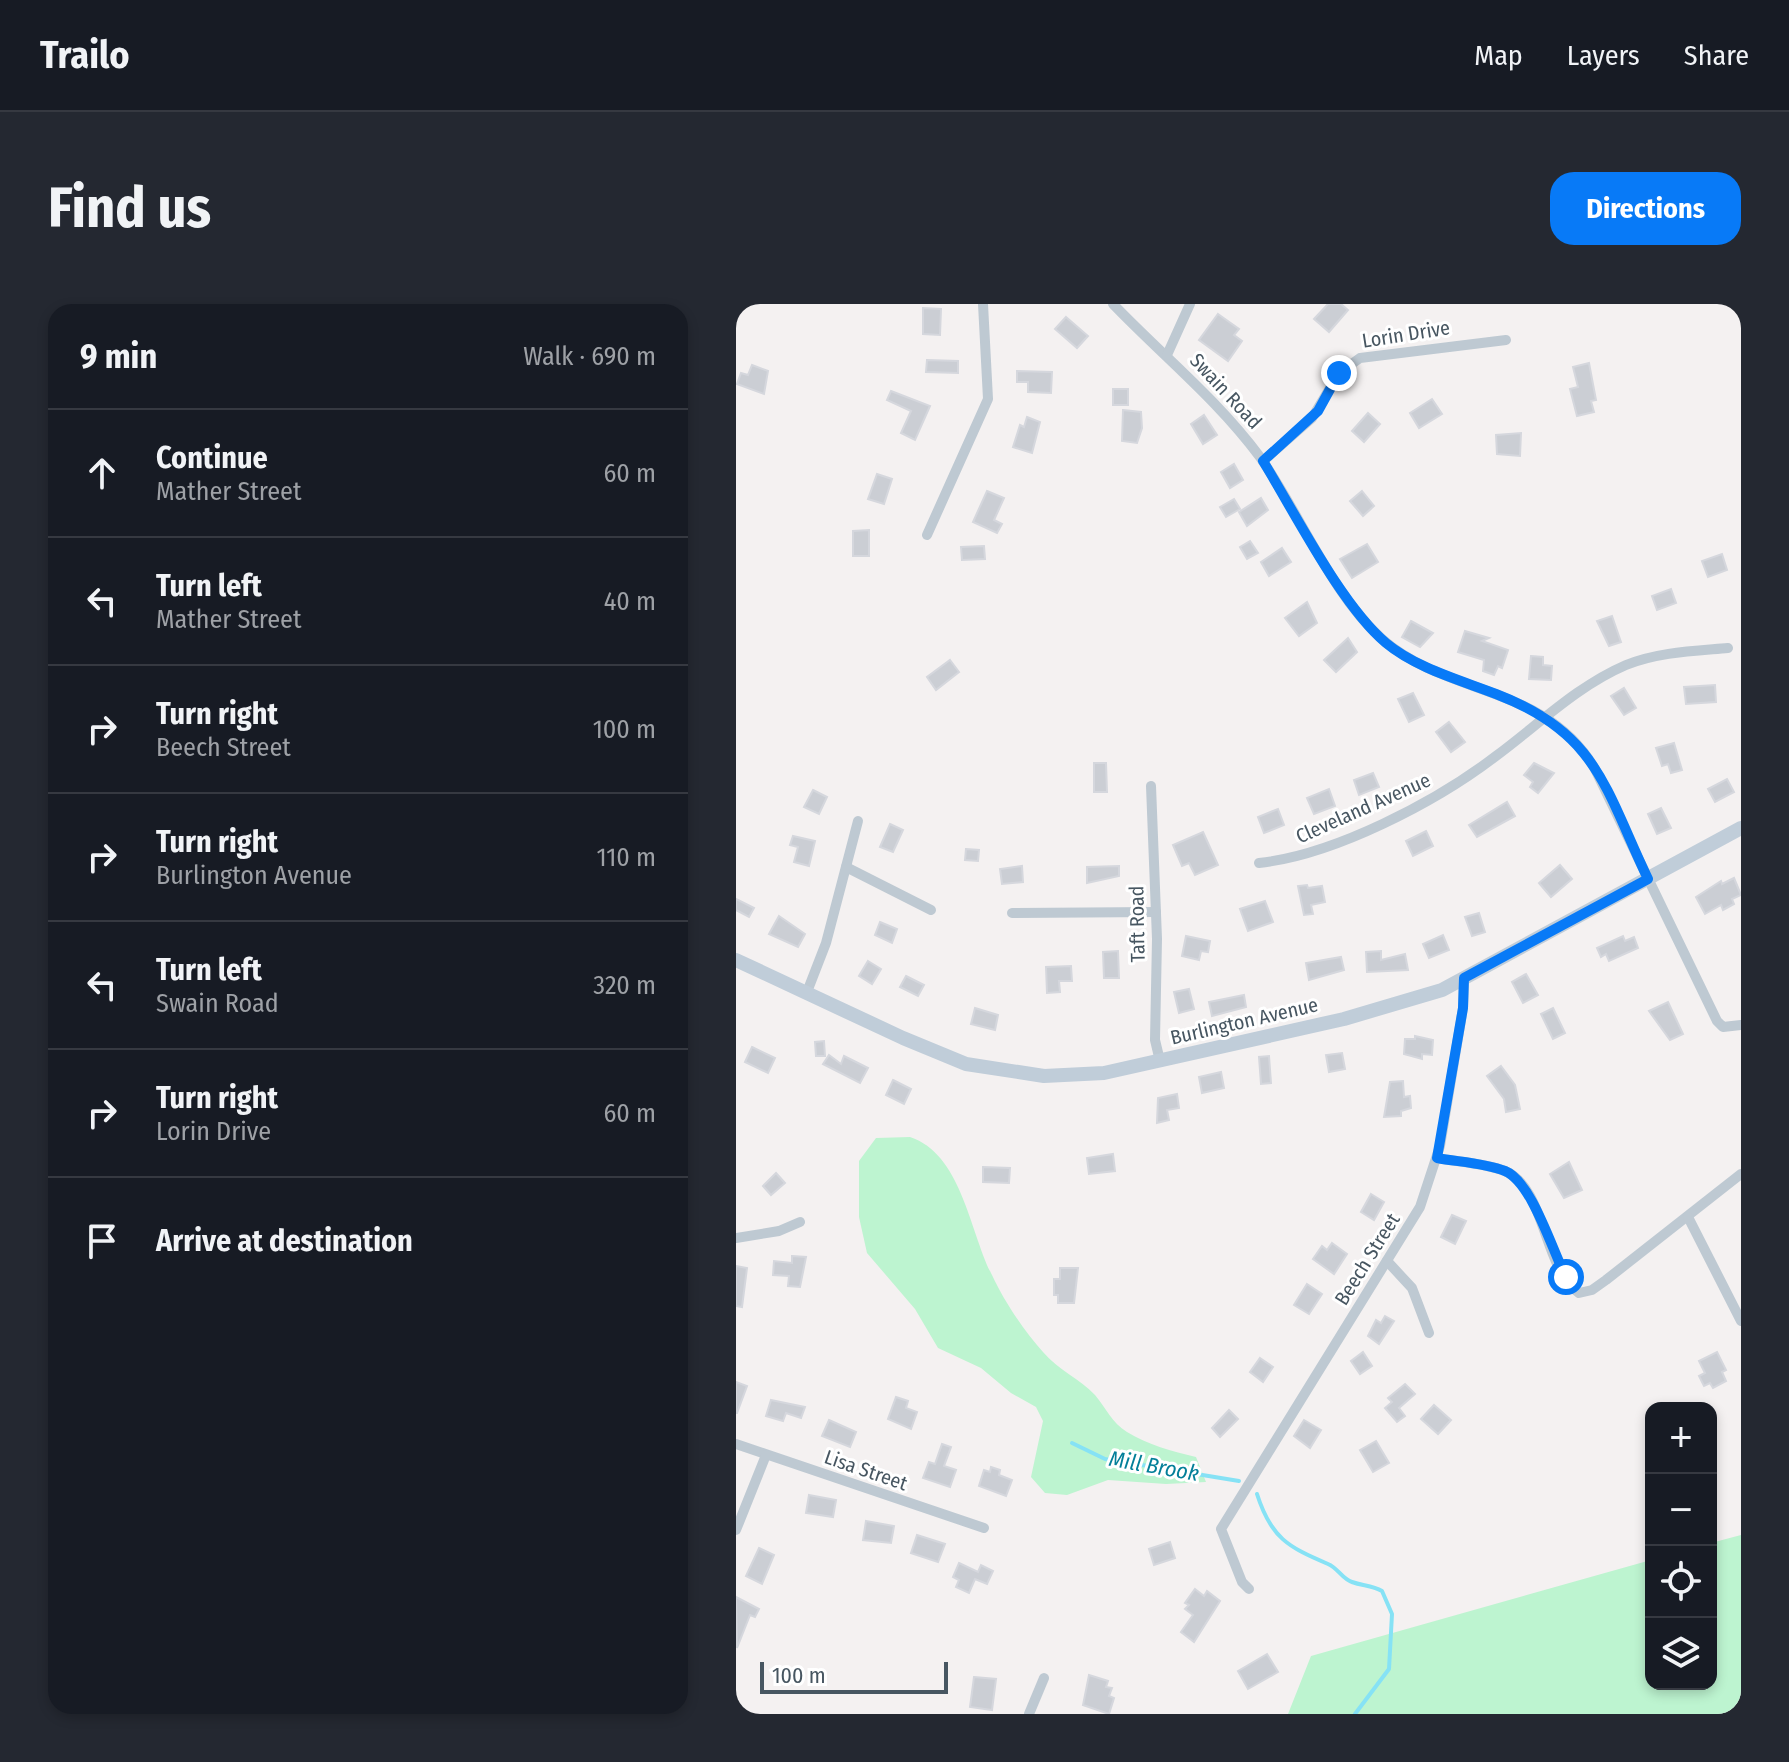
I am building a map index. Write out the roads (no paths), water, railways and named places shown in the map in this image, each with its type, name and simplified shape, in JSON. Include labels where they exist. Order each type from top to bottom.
[{"type":"main road","name":"Burlington Avenue","points":[[736,960],[940,1054],[989,1069],[1066,1076],[1160,1061],[1411,1001],[1464,978],[1741,828]]},
{"type":"street","points":[[927,535],[988,399],[983,304]]},
{"type":"street","name":"Swain Road","points":[[1113,304],[1217,403],[1263,461],[1344,593],[1380,638],[1415,661],[1546,715],[1569,734],[1587,755],[1717,1021],[1723,1027],[1741,1025]]},
{"type":"street","points":[[1167,355],[1190,304]]},
{"type":"street","name":"Lorin Drive","points":[[1263,461],[1312,418],[1339,373],[1360,358],[1506,340]]},
{"type":"street","name":"Cleveland Avenue","points":[[1259,863],[1295,857],[1435,797],[1495,758],[1546,715],[1631,663],[1666,654],[1728,648]]},
{"type":"street","name":"Taft Road","points":[[1151,786],[1156,912],[1155,1040],[1160,1061]]},
{"type":"street","points":[[807,992],[826,943],[858,821]]},
{"type":"street","points":[[846,867],[931,910]]},
{"type":"street","points":[[1012,913],[1156,912]]},
{"type":"street","name":"Beech Street","points":[[1249,1589],[1242,1582],[1221,1529],[1420,1207],[1437,1158],[1463,1008],[1464,978]]},
{"type":"street","points":[[1437,1158],[1500,1170],[1516,1178],[1528,1196],[1566,1277],[1579,1293],[1592,1290],[1741,1174]]},
{"type":"street","points":[[1688,1217],[1741,1321]]},
{"type":"street","points":[[736,1238],[779,1231],[800,1222]]},
{"type":"street","points":[[1387,1261],[1412,1288],[1429,1333]]},
{"type":"street","name":"Lisa Street","points":[[736,1444],[984,1528]]},
{"type":"street","points":[[736,1530],[766,1455]]},
{"type":"street","points":[[1029,1714],[1044,1678]]},
{"type":"waterway","name":"Mill Brook","points":[[1072,1443],[1105,1459],[1239,1481]]},
{"type":"waterway","name":"Mill Brook","points":[[1257,1494],[1268,1521],[1292,1546],[1331,1566],[1349,1581],[1382,1591],[1392,1614],[1389,1669],[1355,1714]]}]
